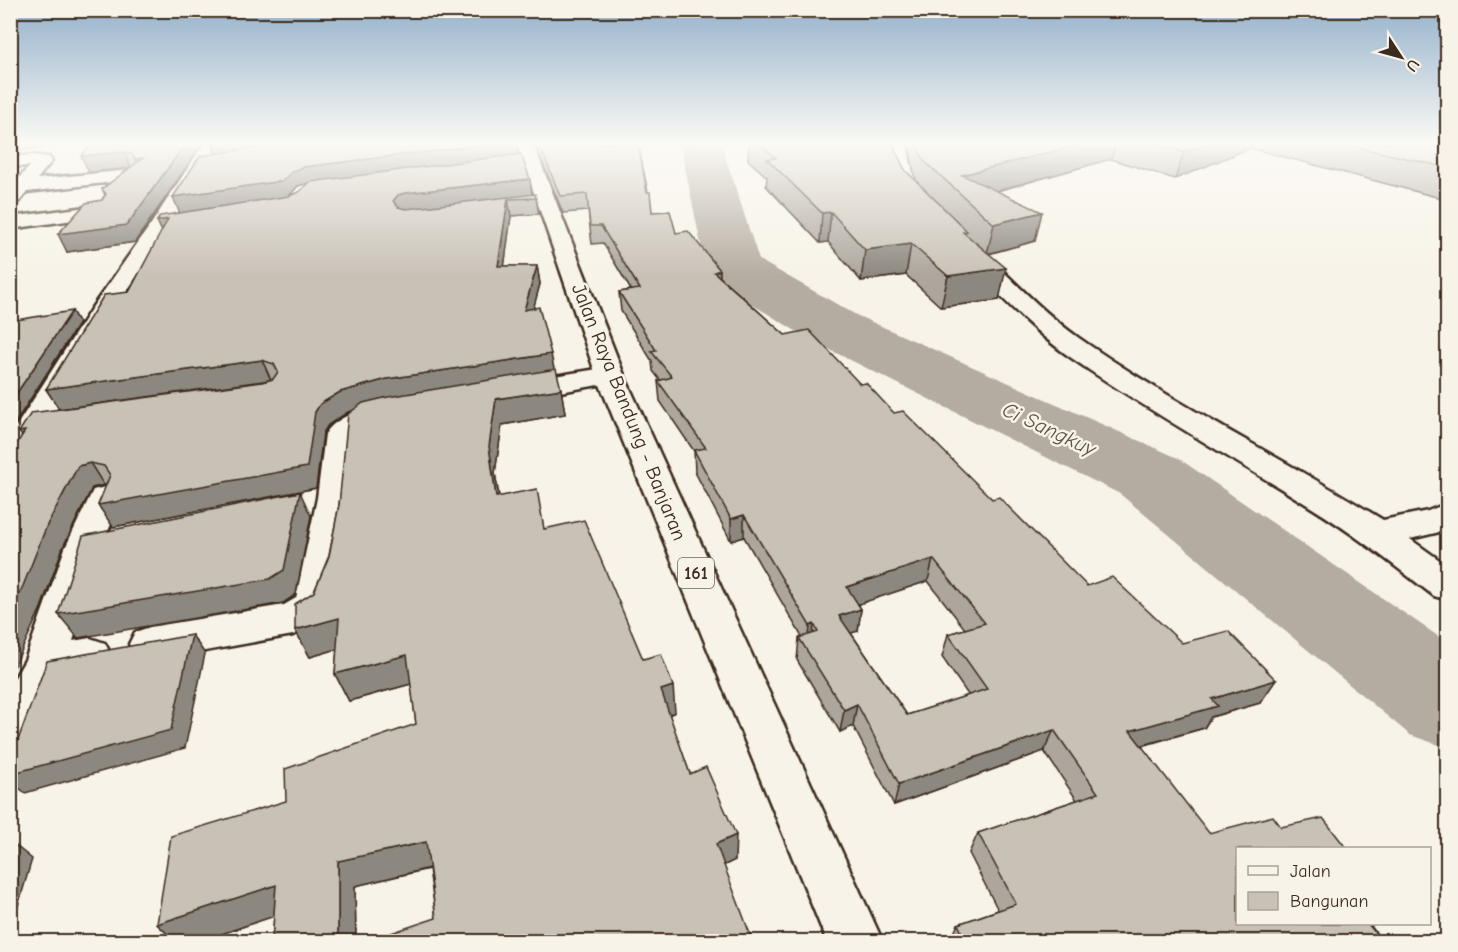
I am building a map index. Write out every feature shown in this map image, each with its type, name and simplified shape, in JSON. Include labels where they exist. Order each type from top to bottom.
[{"type":"street","points":[[15,194],[55,187]]},
{"type":"street","points":[[10,462],[103,309],[187,187]]},
{"type":"street","name":"Jalan Raya Bandung - Banjaran","points":[[533,187],[534,203],[855,942]]},
{"type":"street","points":[[908,187],[944,228],[1035,315],[1078,350],[1378,534],[1448,586]]},
{"type":"street","points":[[10,223],[102,211]]},
{"type":"street","points":[[160,226],[187,222]]},
{"type":"street","points":[[73,314],[103,309]]},
{"type":"street","points":[[484,396],[610,375]]},
{"type":"street","points":[[45,663],[293,619],[310,609],[317,597],[334,498],[340,434],[360,420],[416,408]]},
{"type":"street","points":[[34,424],[70,419]]},
{"type":"street","points":[[10,730],[45,663],[100,545],[105,498]]},
{"type":"street","points":[[300,505],[334,498]]},
{"type":"street","points":[[1378,534],[1438,521],[1448,515]]},
{"type":"building","points":[[154,187],[127,225],[58,234],[86,203],[102,200],[106,194],[102,189]]},
{"type":"building","points":[[179,187],[238,187],[173,197]]},
{"type":"building","points":[[304,187],[455,187],[398,195],[393,201],[398,207],[406,209],[535,194],[536,198],[508,199],[498,266],[537,266],[524,310],[539,307],[551,354],[387,379],[340,392],[320,404],[315,412],[307,467],[98,505],[110,475],[104,466],[90,463],[78,466],[47,525],[23,586],[10,611],[10,454],[25,431],[19,432],[31,413],[262,382],[273,379],[278,372],[274,364],[262,360],[46,389],[104,295],[129,292],[168,219],[157,221],[160,216],[289,196]]},
{"type":"building","points":[[557,187],[646,187],[647,192],[650,192],[652,212],[670,211],[676,233],[688,231],[720,270],[714,272],[785,335],[809,330],[860,384],[866,383],[894,413],[903,411],[992,499],[999,497],[1087,586],[1112,577],[1182,643],[1228,631],[1276,680],[1212,699],[1218,706],[1130,731],[1209,833],[1273,816],[1281,827],[1323,818],[1345,847],[1236,847],[1236,925],[1369,925],[1383,942],[966,942],[958,924],[1016,904],[978,833],[1098,793],[1054,730],[899,784],[857,704],[844,710],[799,638],[818,632],[814,624],[810,626],[744,515],[731,519],[694,450],[706,448],[658,381],[672,377],[651,351],[656,350],[619,292],[640,289],[601,226],[590,226],[587,194],[560,196]],"holes":[[[933,559],[985,623],[948,634],[987,689],[907,715],[839,616],[861,609],[847,587]]]},
{"type":"building","points":[[796,187],[923,187],[967,231],[963,232],[1006,268],[948,276],[911,244],[865,250],[831,212],[822,213]]},
{"type":"building","points":[[953,187],[989,187],[1042,212],[994,224]]},
{"type":"building","points":[[72,311],[10,403],[10,321]]},
{"type":"building","points":[[556,369],[561,389],[496,399],[489,446],[496,497],[537,489],[544,529],[584,520],[643,659],[661,654],[673,686],[661,690],[690,774],[706,767],[736,835],[716,844],[753,942],[364,942],[436,918],[426,842],[338,861],[338,942],[272,942],[276,885],[157,924],[171,836],[286,801],[285,769],[416,724],[407,655],[335,674],[339,618],[295,630],[295,604],[314,592],[329,556],[339,505],[348,414],[363,403],[388,397]]},
{"type":"building","points":[[300,492],[284,570],[270,579],[58,614],[83,536]]},
{"type":"building","points":[[192,635],[171,730],[10,774],[10,762],[47,661]]},
{"type":"waterway","name":"Ci Sangkuy","points":[[712,187],[734,269],[834,328],[1149,476],[1448,702]]}]
